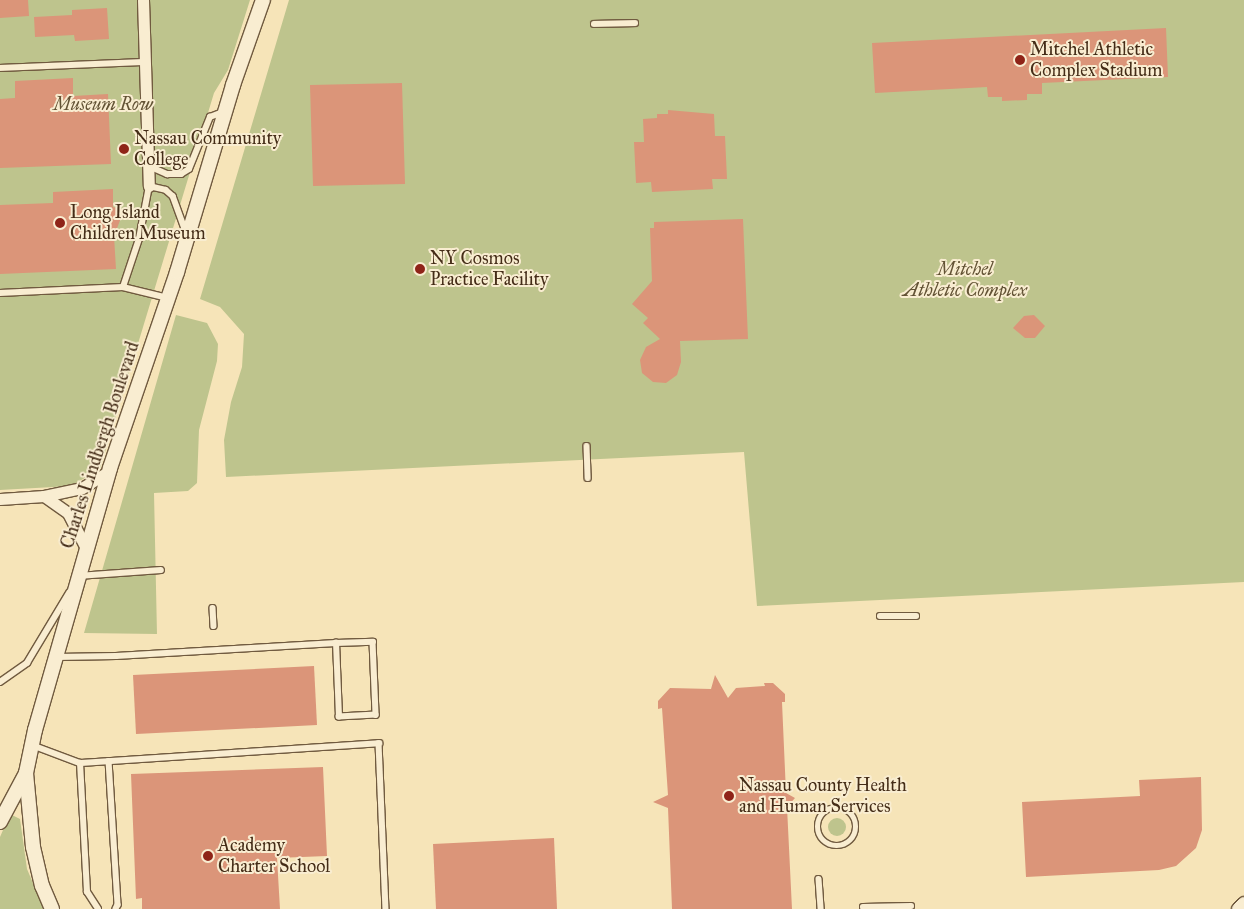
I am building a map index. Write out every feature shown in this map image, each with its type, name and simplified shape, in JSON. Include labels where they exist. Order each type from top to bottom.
[{"type":"street","points":[[143,0],[149,186]]},
{"type":"street","name":"Charles Lindbergh Boulevard","points":[[52,909],[42,886],[33,847],[26,773],[32,745],[85,547],[168,298],[225,111],[263,0]]},
{"type":"street","points":[[0,498],[44,496],[82,488],[109,471]]},
{"type":"street","points":[[44,496],[68,513],[85,547]]},
{"type":"street","points":[[0,822],[26,773]]},
{"type":"street","points":[[1239,909],[1244,904]]},
{"type":"lane","points":[[594,24],[635,23]]},
{"type":"lane","points":[[0,68],[146,62]]},
{"type":"lane","points":[[148,165],[166,174],[181,174],[189,168],[210,117],[225,111]]},
{"type":"lane","points":[[123,287],[139,239],[149,186],[166,190],[173,196],[187,234]]},
{"type":"lane","points":[[0,293],[123,287],[168,298]]},
{"type":"lane","points":[[587,446],[588,478]]},
{"type":"lane","points":[[0,682],[27,663],[78,576],[161,570]]},
{"type":"lane","points":[[212,608],[214,626]]},
{"type":"lane","points":[[880,616],[916,616]]},
{"type":"lane","points":[[56,657],[336,643],[373,642],[376,716],[339,717],[336,643]]},
{"type":"lane","points":[[32,745],[80,763],[379,744],[386,909]]},
{"type":"lane","points":[[109,761],[118,905],[116,909]]},
{"type":"lane","points":[[80,763],[87,892],[98,909]]},
{"type":"lane","points":[[840,808],[854,819],[856,832],[849,842],[832,845],[822,838],[818,826],[828,811],[840,808]]},
{"type":"lane","points":[[819,879],[821,909]]},
{"type":"lane","points":[[863,908],[911,906]]},
{"type":"green space","name":"Museum Row","points":[[0,0],[250,0],[228,70],[214,93],[100,469],[71,486],[0,490]]},
{"type":"green space","name":"Mitchel Athletic Complex","points":[[289,0],[1244,0],[1244,582],[757,606],[744,452],[226,477],[224,440],[231,402],[242,367],[244,334],[220,307],[200,299]]},
{"type":"green space","points":[[176,315],[207,323],[218,344],[217,361],[199,430],[197,483],[188,491],[154,493],[157,634],[84,633]]},
{"type":"green space","points":[[10,814],[20,819],[27,869],[44,909],[0,909],[0,837]]},
{"type":"green space","points":[[837,818],[843,821],[846,827],[843,833],[837,836],[831,833],[828,827],[831,821]]},
{"type":"building","points":[[0,0],[28,0],[29,16],[0,18]]},
{"type":"building","points":[[107,8],[109,39],[75,41],[74,35],[35,37],[34,17],[72,15],[72,10]]},
{"type":"building","points":[[1166,28],[1168,77],[1042,83],[1042,94],[1027,94],[1027,100],[1002,101],[1002,97],[988,97],[987,87],[875,93],[872,43]]},
{"type":"building","points":[[73,78],[73,96],[108,94],[111,164],[0,168],[0,99],[15,98],[15,81]]},
{"type":"building","points":[[402,83],[405,184],[313,186],[310,85]]},
{"type":"building","points":[[668,110],[714,114],[715,136],[725,136],[727,179],[712,179],[713,189],[652,192],[651,182],[636,183],[634,142],[644,142],[643,119],[657,118],[657,114],[668,114]]},
{"type":"building","name":"Long Island Children Museum","points":[[113,189],[113,207],[124,210],[114,236],[116,269],[0,274],[0,205],[53,203],[53,192]]},
{"type":"building","points":[[743,219],[748,339],[680,341],[681,362],[677,375],[666,383],[653,382],[642,373],[640,360],[646,347],[660,339],[643,323],[648,318],[632,304],[652,281],[650,228],[654,228],[654,222]]},
{"type":"building","points":[[1034,315],[1045,326],[1035,338],[1025,338],[1013,328],[1024,316]]},
{"type":"building","points":[[314,666],[317,725],[136,734],[133,675]]},
{"type":"building","name":"Nassau County Health and Human Services","points":[[715,675],[728,698],[736,688],[765,686],[764,683],[773,683],[785,694],[785,702],[782,702],[786,793],[795,798],[787,807],[792,909],[672,909],[668,808],[653,802],[668,795],[662,708],[658,709],[658,701],[670,688],[711,689]]},
{"type":"building","points":[[323,767],[327,856],[277,858],[280,909],[142,909],[142,898],[136,899],[131,774]]},
{"type":"building","points":[[1201,777],[1202,830],[1196,848],[1176,866],[1159,870],[1026,877],[1022,802],[1140,796],[1139,780]]},
{"type":"building","points":[[554,838],[557,909],[436,909],[433,844]]},
{"type":"place","name":"Mitchel Athletic Complex Stadium","points":[[1020,60]]},
{"type":"place","name":"Nassau Community College","points":[[124,149]]},
{"type":"place","name":"Long Island Children Museum","points":[[60,223]]},
{"type":"place","name":"NY Cosmos Practice Facility","points":[[420,269]]},
{"type":"place","name":"Nassau County Health and Human Services","points":[[729,796]]},
{"type":"place","name":"Academy Charter School","points":[[208,856]]}]
